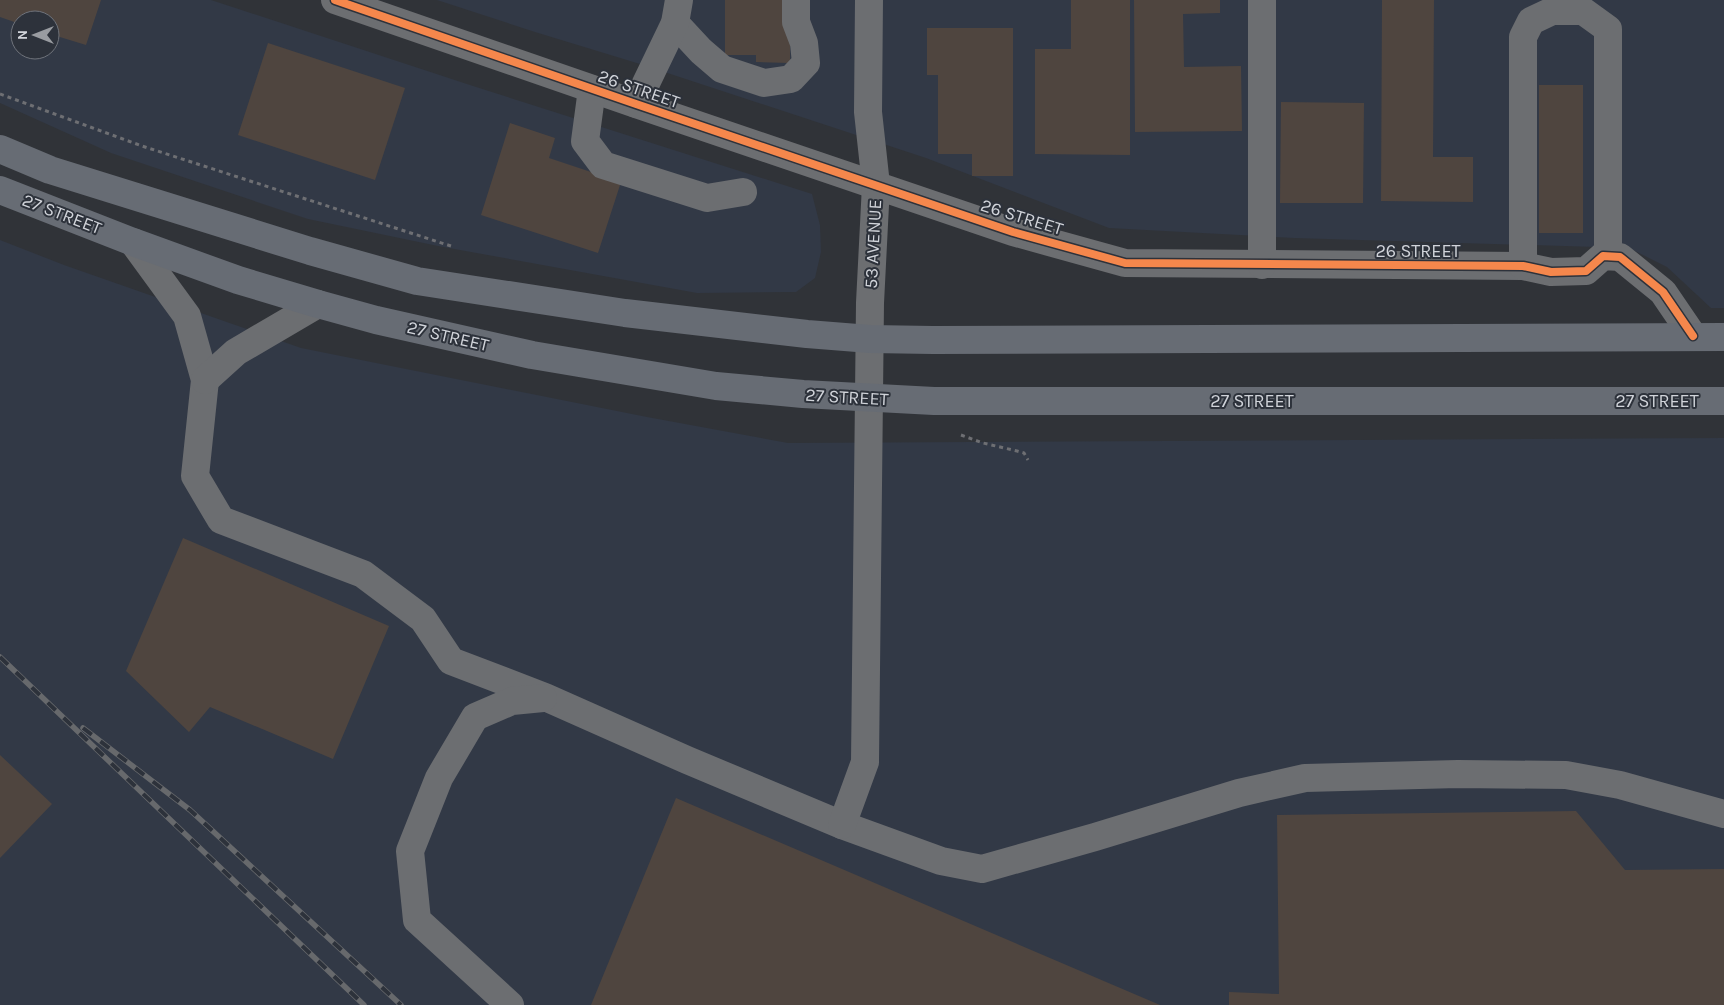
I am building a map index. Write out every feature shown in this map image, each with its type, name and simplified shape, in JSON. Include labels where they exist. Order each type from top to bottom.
[{"type":"main road","name":"27 STREET","points":[[0,149],[50,170],[310,252],[417,280],[626,313],[797,333],[870,339],[1724,337]]},
{"type":"main road","name":"27 STREET","points":[[0,190],[133,242],[238,280],[318,304],[532,355],[716,386],[803,394],[934,401],[1724,401]]},
{"type":"street","name":"26 STREET","points":[[335,0],[1013,232],[1125,263],[1523,266],[1551,272],[1586,271],[1602,256],[1608,256]]},
{"type":"street","points":[[677,12],[701,51],[722,69],[764,83],[792,79],[806,64],[804,43],[796,22],[796,0]]},
{"type":"street","name":"53 AVENUE","points":[[842,825],[865,762],[870,303],[876,185],[868,112],[869,0]]},
{"type":"street","points":[[1262,0],[1262,265]]},
{"type":"street","points":[[1523,266],[1523,37],[1531,20],[1552,11],[1583,11],[1608,30],[1608,256],[1620,257],[1663,292],[1693,336]]},
{"type":"street","points":[[636,104],[677,12]]},
{"type":"street","points":[[592,89],[585,141],[603,165],[708,198],[742,192]]},
{"type":"street","points":[[133,242],[187,316],[205,380],[195,476],[221,520],[363,574],[423,619],[451,661],[545,697],[687,760],[842,825],[940,861],[982,868],[1239,793],[1304,778],[1458,774],[1566,775],[1620,785],[1724,814]]},
{"type":"street","points":[[205,380],[236,352],[318,304]]},
{"type":"street","points":[[510,1005],[417,920],[410,851],[439,778],[476,717],[512,701],[545,697]]},
{"type":"path","points":[[0,94],[142,146],[454,248]]},
{"type":"path","points":[[961,435],[983,443],[1024,453],[1028,460]]},
{"type":"shaded area","points":[[0,0],[211,0],[812,194],[820,225],[821,252],[815,278],[796,292],[697,293],[438,246],[308,219],[111,153],[0,103]]},
{"type":"shaded area","points":[[437,0],[1724,0],[1724,308],[1711,308],[1667,267],[1629,248],[1294,238],[1109,228],[926,158],[640,64]]},
{"type":"shaded area","points":[[0,240],[64,265],[301,348],[788,443],[1724,438],[1724,1005],[0,1005]]},
{"type":"building","points":[[0,0],[101,0],[86,45],[60,37],[60,10],[10,10],[10,20],[0,17]]},
{"type":"building","points":[[725,0],[786,0],[790,31],[790,63],[756,62],[756,55],[725,55]]},
{"type":"building","points":[[1071,0],[1130,0],[1130,155],[1035,154],[1035,49],[1071,49]]},
{"type":"building","points":[[1134,0],[1220,0],[1220,13],[1183,14],[1184,67],[1241,66],[1242,131],[1135,132]]},
{"type":"building","points":[[1382,0],[1434,0],[1433,157],[1473,157],[1473,202],[1381,201]]},
{"type":"building","points":[[927,28],[1013,28],[1013,176],[972,176],[972,154],[938,154],[938,75],[927,75]]},
{"type":"building","points":[[268,43],[405,88],[375,180],[238,135]]},
{"type":"building","points":[[1539,85],[1583,85],[1583,233],[1539,233]]},
{"type":"building","points":[[1281,102],[1364,103],[1363,203],[1280,203]]},
{"type":"building","points":[[510,123],[555,138],[549,158],[621,182],[598,253],[481,215]]},
{"type":"building","points":[[183,538],[389,626],[333,759],[210,707],[189,732],[126,671]]},
{"type":"building","points":[[0,755],[52,804],[0,858]]},
{"type":"building","points":[[676,798],[1160,1005],[591,1005]]},
{"type":"building","points":[[1576,811],[1625,870],[1724,869],[1724,1005],[1229,1005],[1229,992],[1279,994],[1277,815]]},
{"type":"railway","points":[[0,657],[364,1005]]},
{"type":"railway","points":[[83,728],[190,810],[401,1005]]},
{"type":"cycle path","points":[[335,0],[1013,232],[1125,263],[1523,266],[1551,272],[1586,271],[1603,256],[1620,257],[1663,292],[1693,336]]}]
